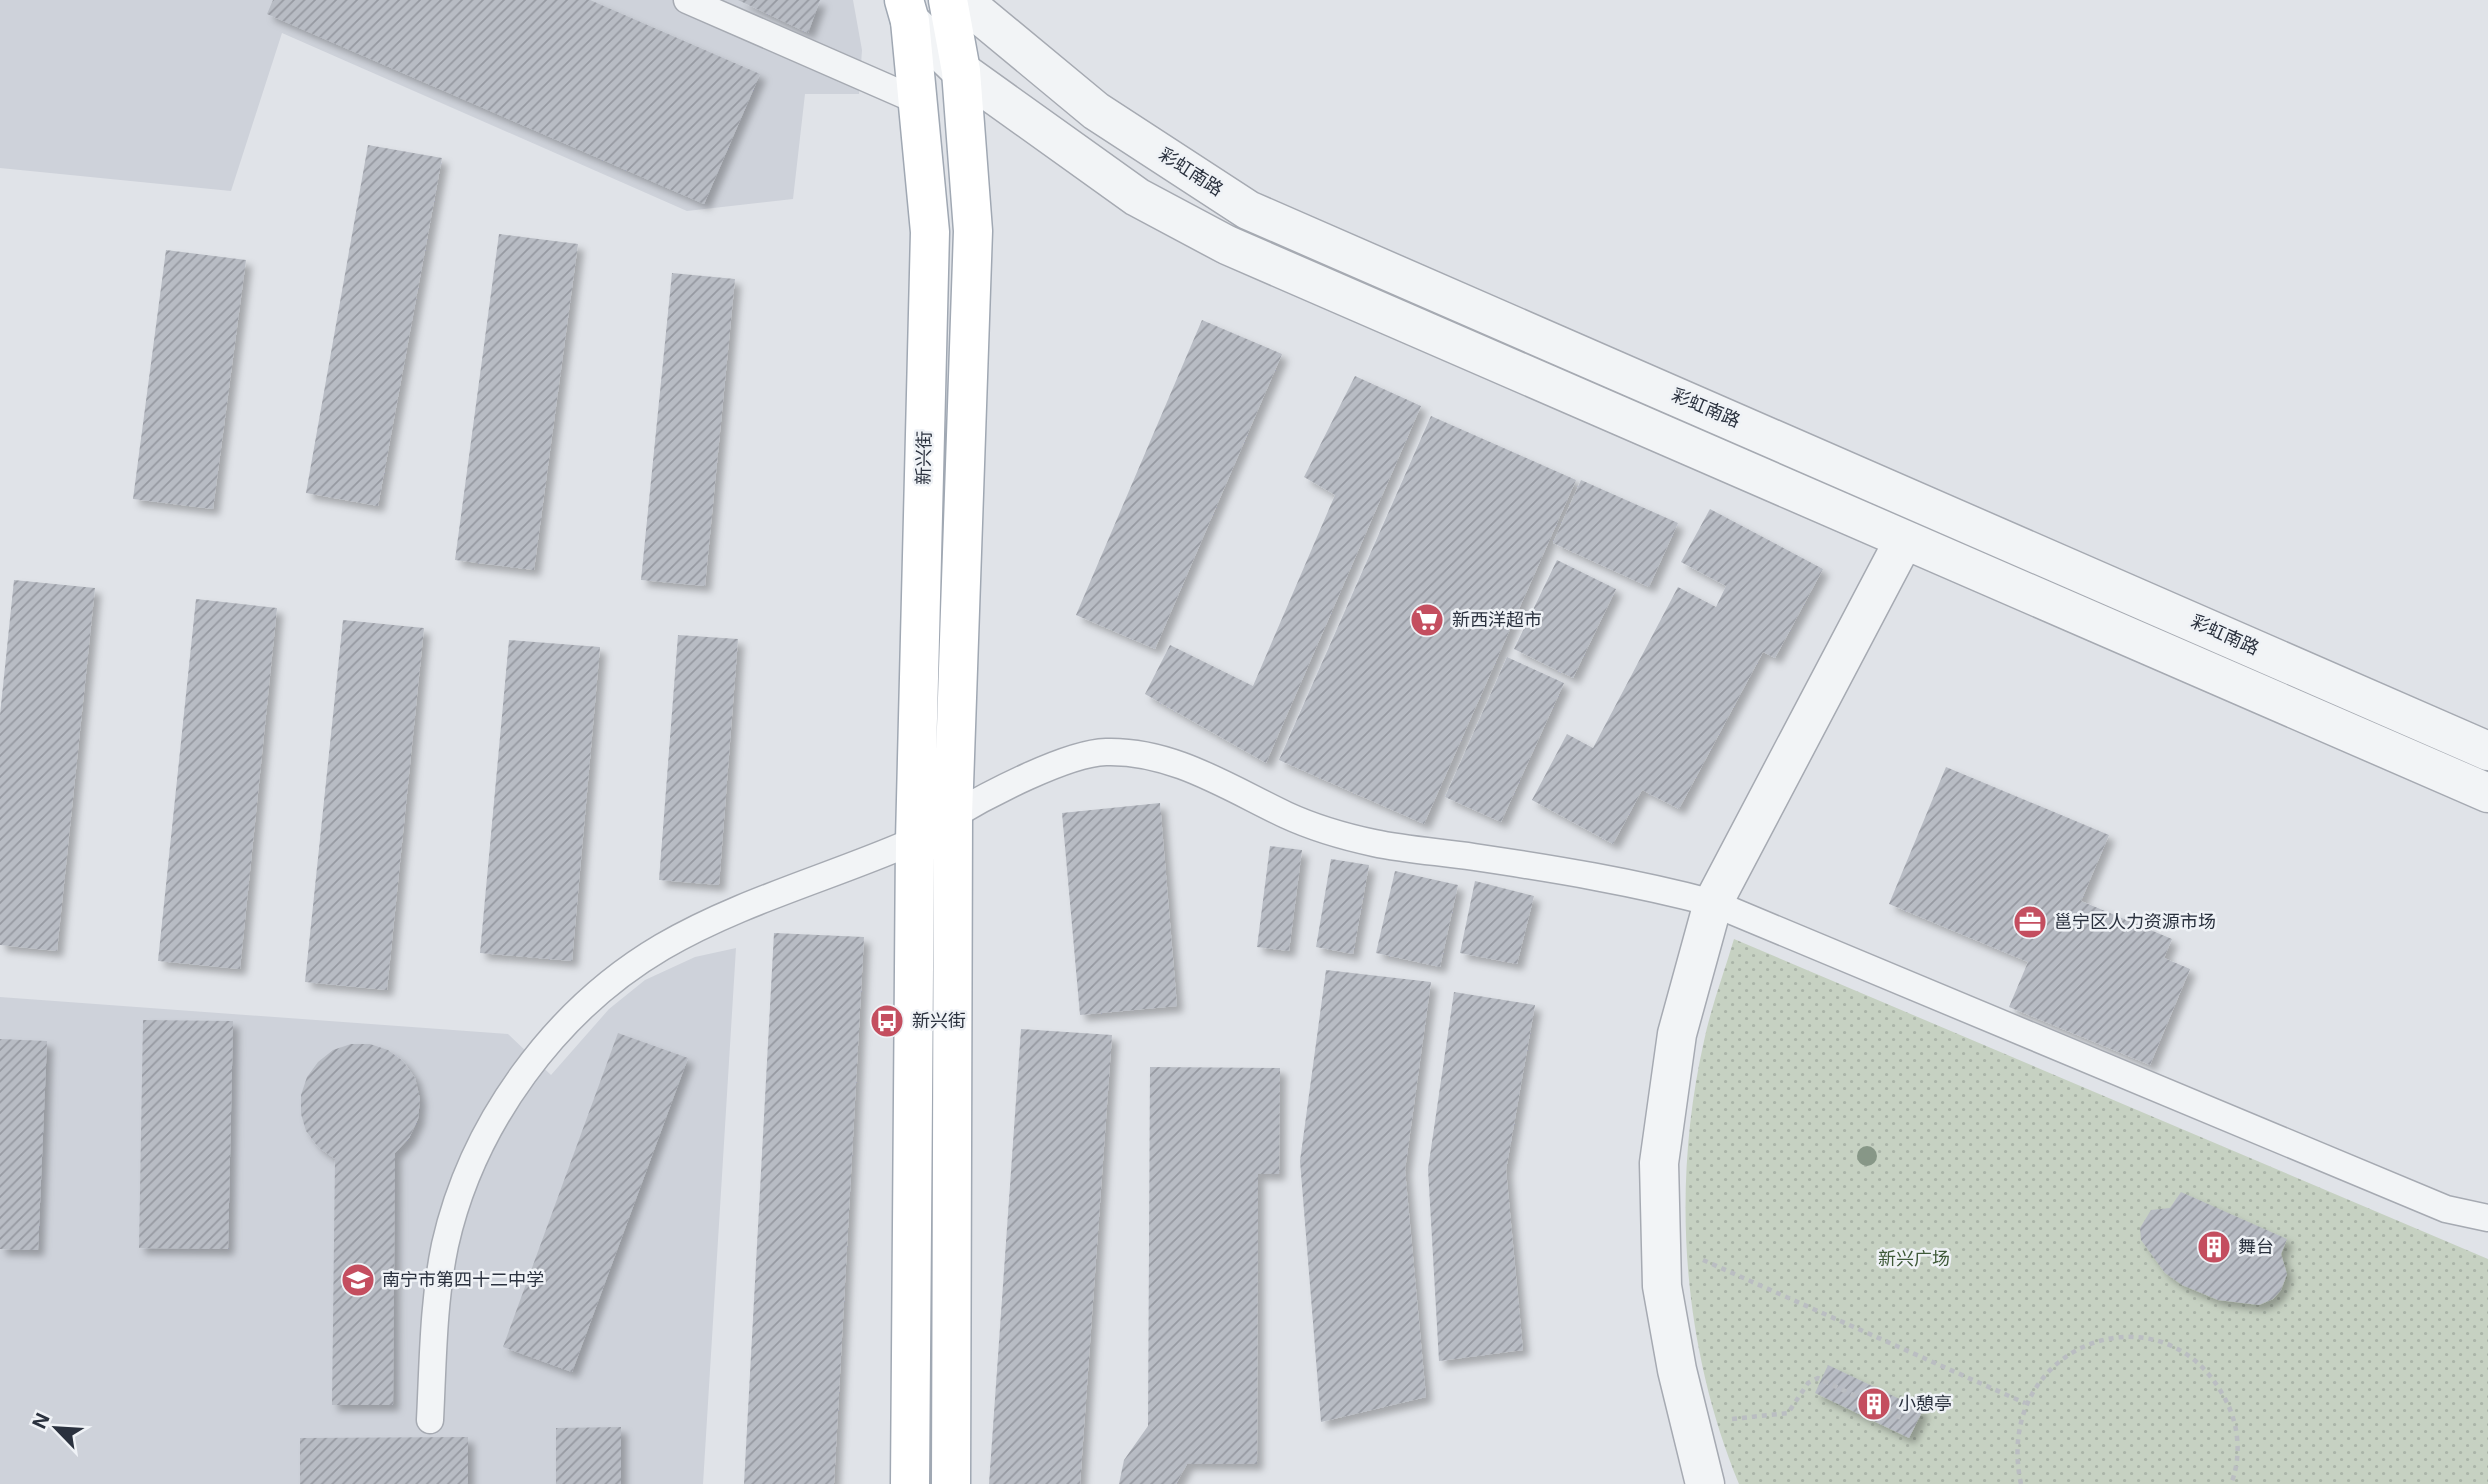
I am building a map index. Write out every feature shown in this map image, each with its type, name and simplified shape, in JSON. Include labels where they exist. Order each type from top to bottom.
[{"type":"main road","points":[[948,0],[961,71],[973,231],[953,815],[951,1484]]},
{"type":"main road","name":"新兴街","points":[[907,10],[930,232],[915,840],[910,1484]]},
{"type":"street","name":"彩虹南路","points":[[962,0],[1096,111],[1248,210],[2488,751]]},
{"type":"street","points":[[907,10],[961,71],[1137,197],[1227,244],[2488,793]]},
{"type":"street","points":[[1705,1484],[1689,1423],[1662,1286],[1658,1163],[1677,1034],[1713,903],[1904,540]]},
{"type":"lane","points":[[687,0],[918,101]]},
{"type":"lane","points":[[430,1420],[435,1310],[446,1243],[466,1180],[499,1111],[534,1059],[576,1012],[660,948],[720,918],[915,840],[953,815],[1061,762],[1104,751],[1157,757],[1208,775],[1291,818],[1373,843],[1596,876],[1713,903],[2446,1209],[2488,1218]]},
{"type":"path","points":[[1698,1258],[2025,1403]]},
{"type":"path","points":[[2021,1484],[2016,1460],[2017,1431],[2025,1403],[2041,1379],[2061,1359],[2087,1344],[2115,1338],[2144,1338],[2172,1347],[2197,1361],[2217,1382],[2232,1410],[2238,1441],[2231,1484]]},
{"type":"path","points":[[1689,1423],[1788,1413],[1808,1383],[1818,1378],[1901,1418]]},
{"type":"shaded area","points":[[0,0],[853,0],[862,50],[859,94],[805,94],[793,199],[687,211],[282,33],[231,191],[0,168]]},
{"type":"shaded area","name":"南宁市第四十二中学","points":[[736,948],[703,1484],[0,1484],[0,997],[508,1034],[551,1075],[609,1009],[645,980],[695,957]]},
{"type":"green space","name":"新兴广场","points":[[1734,939],[2488,1259],[2488,1484],[1739,1484],[1705,1377],[1694,1322],[1686,1209],[1694,1097],[1707,1028]]},
{"type":"building","points":[[273,0],[590,0],[760,74],[704,204],[267,14]]},
{"type":"building","points":[[738,0],[820,0],[808,33]]},
{"type":"building","points":[[368,145],[442,158],[378,506],[306,493]]},
{"type":"building","points":[[499,234],[578,244],[534,570],[455,560]]},
{"type":"building","points":[[166,250],[246,260],[213,509],[133,499]]},
{"type":"building","points":[[672,273],[735,279],[705,586],[641,580]]},
{"type":"building","points":[[1202,320],[1282,354],[1155,649],[1076,615]]},
{"type":"building","points":[[1355,376],[1421,406],[1266,763],[1145,694],[1170,645],[1253,686],[1335,495],[1304,477]]},
{"type":"building","name":"新西洋超市","points":[[1431,416],[1576,480],[1424,824],[1279,760]]},
{"type":"building","points":[[1581,480],[1678,523],[1649,587],[1553,543]]},
{"type":"building","points":[[1710,509],[1823,569],[1775,658],[1763,652],[1679,809],[1642,790],[1613,844],[1532,800],[1567,734],[1593,748],[1678,587],[1716,607],[1726,586],[1681,562]]},
{"type":"building","points":[[1557,560],[1616,589],[1573,678],[1514,649]]},
{"type":"building","points":[[14,580],[95,588],[57,951],[0,945],[0,715]]},
{"type":"building","points":[[196,599],[277,608],[240,969],[158,961]]},
{"type":"building","points":[[343,620],[424,628],[387,990],[305,982]]},
{"type":"building","points":[[678,635],[738,639],[719,885],[659,880]]},
{"type":"building","points":[[509,640],[600,647],[572,961],[480,953]]},
{"type":"building","points":[[1507,657],[1564,683],[1501,822],[1445,797]]},
{"type":"building","name":"邕宁区人力资源市场","points":[[1946,767],[2109,835],[2081,901],[2172,939],[2164,958],[2190,969],[2150,1065],[2009,1007],[2028,962],[1889,904]]},
{"type":"building","points":[[1160,803],[1177,1006],[1080,1015],[1062,813]]},
{"type":"building","points":[[1270,846],[1302,850],[1289,951],[1257,947]]},
{"type":"building","points":[[1331,859],[1369,865],[1353,954],[1316,947]]},
{"type":"building","points":[[1395,871],[1458,885],[1440,967],[1376,953]]},
{"type":"building","points":[[1475,881],[1534,896],[1517,964],[1460,953]]},
{"type":"building","points":[[774,933],[864,937],[834,1484],[744,1484]]},
{"type":"building","points":[[1326,970],[1431,982],[1405,1170],[1426,1397],[1321,1422],[1300,1161]]},
{"type":"building","points":[[1454,992],[1535,1005],[1506,1170],[1523,1350],[1439,1361],[1428,1169]]},
{"type":"building","points":[[143,1020],[233,1021],[228,1249],[139,1248]]},
{"type":"building","points":[[1021,1029],[1112,1035],[1080,1484],[989,1484]]},
{"type":"building","points":[[618,1033],[688,1058],[572,1372],[503,1347]]},
{"type":"building","points":[[0,1039],[47,1041],[38,1250],[0,1249]]},
{"type":"building","points":[[351,1044],[370,1044],[388,1050],[403,1061],[415,1078],[420,1099],[418,1119],[409,1138],[395,1153],[393,1405],[332,1405],[335,1159],[318,1147],[306,1131],[301,1114],[301,1095],[307,1077],[318,1062],[333,1050]]},
{"type":"building","points":[[1150,1067],[1280,1068],[1279,1174],[1258,1174],[1257,1464],[1187,1464],[1176,1484],[1119,1484],[1124,1460],[1148,1426]]},
{"type":"building","name":"舞台","points":[[2181,1192],[2287,1239],[2281,1254],[2287,1274],[2281,1290],[2273,1299],[2259,1305],[2218,1300],[2182,1285],[2165,1273],[2141,1240],[2140,1228],[2151,1210],[2170,1208]]},
{"type":"building","name":"小憩亭","points":[[1828,1365],[1923,1410],[1909,1438],[1815,1393]]},
{"type":"building","points":[[621,1427],[621,1484],[556,1484],[556,1428]]},
{"type":"building","points":[[468,1437],[468,1484],[300,1484],[300,1438]]},
{"type":"place","name":"新西洋超市","points":[[1427,620]]},
{"type":"place","name":"邕宁区人力资源市场","points":[[2030,922]]},
{"type":"place","name":"新兴街","points":[[887,1021]]},
{"type":"place","name":"舞台","points":[[2214,1247]]},
{"type":"place","name":"南宁市第四十二中学","points":[[358,1280]]},
{"type":"place","name":"小憩亭","points":[[1874,1404]]}]
